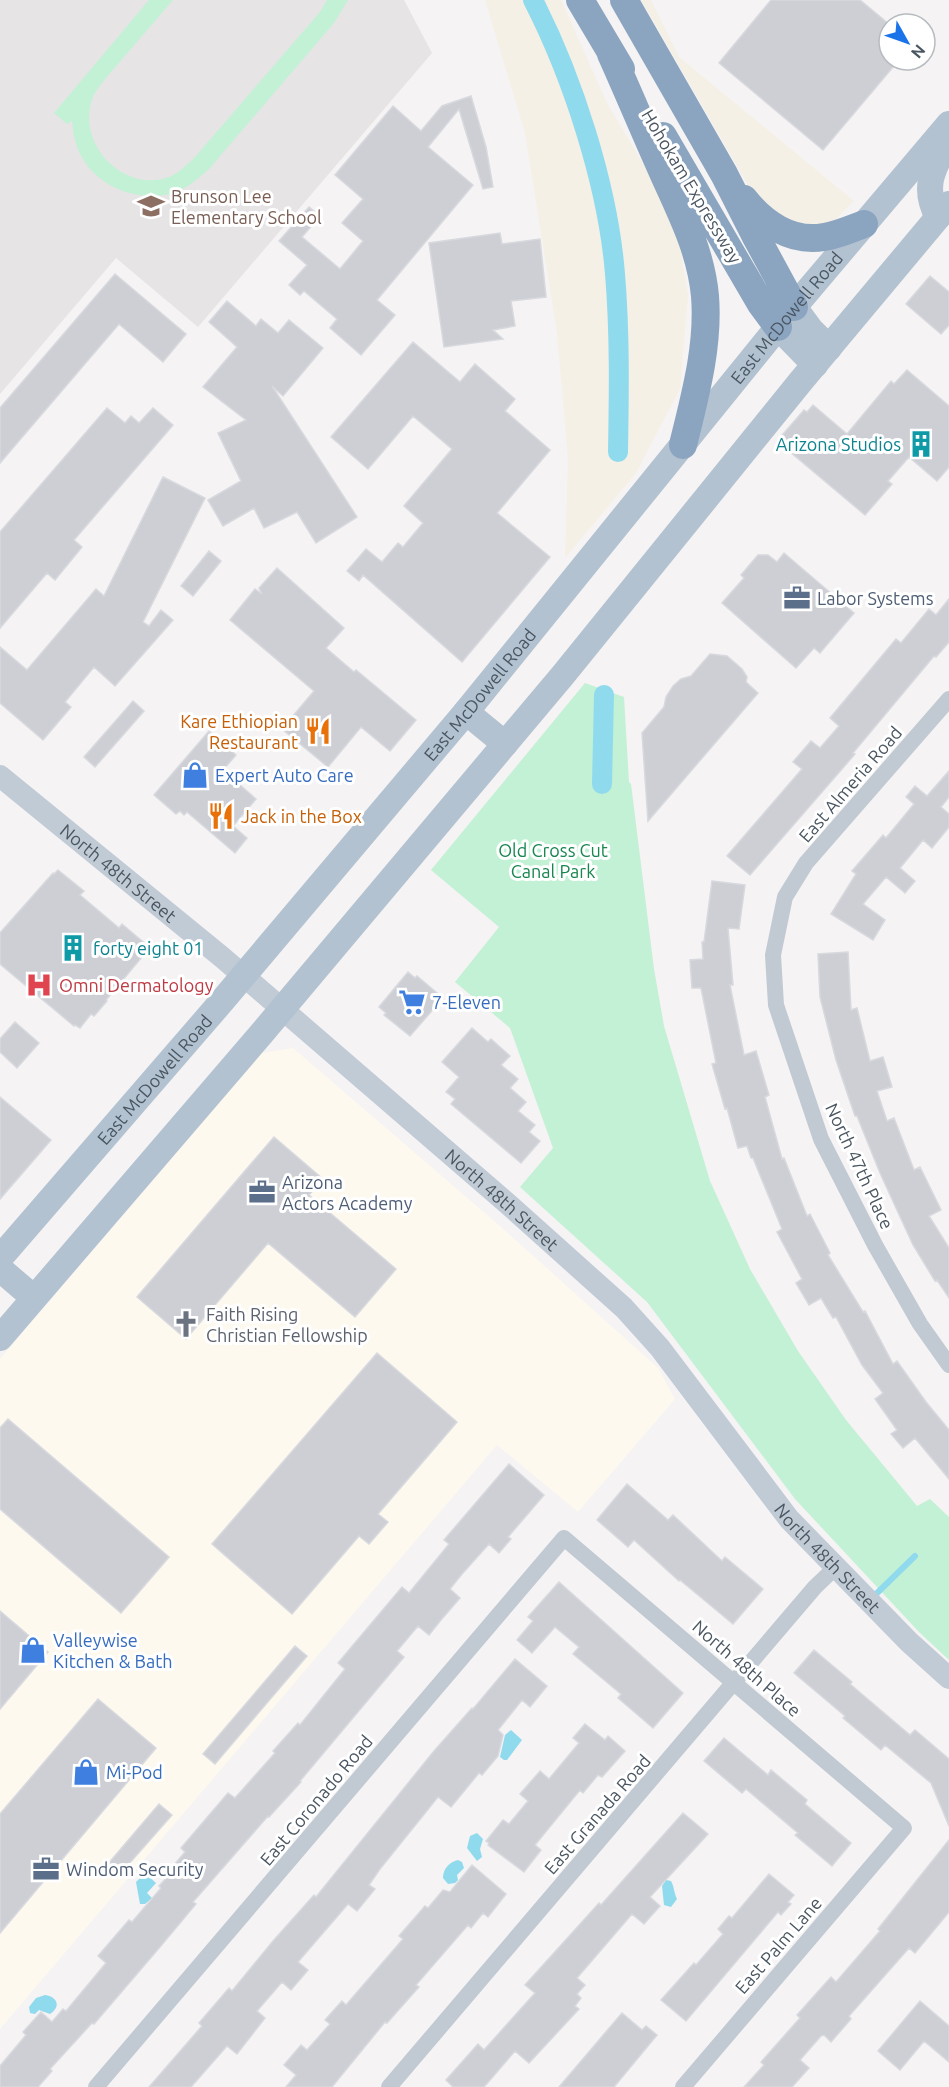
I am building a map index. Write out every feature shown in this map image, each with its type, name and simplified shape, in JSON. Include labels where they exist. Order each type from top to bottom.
[{"type":"highway","name":"Hohokam Expressway","points":[[580,0],[683,168],[761,304],[786,317]]},
{"type":"highway","name":"Hohokam Expressway","points":[[624,0],[724,174],[754,235],[786,317]]},
{"type":"highway","points":[[611,54],[689,229],[702,273],[705,295],[704,341],[699,376],[683,445]]},
{"type":"highway","points":[[724,174],[755,213],[772,226],[792,235],[803,238],[823,237],[864,224]]},
{"type":"main road","name":"East McDowell Road","points":[[0,1258],[466,712],[786,317],[949,124]]},
{"type":"main road","points":[[0,1338],[505,744],[612,616],[822,356],[945,216],[930,198],[930,179],[949,139]]},
{"type":"main road","name":"Hohokam Expressway","points":[[786,317],[822,356]]},
{"type":"main road","points":[[466,712],[505,744]]},
{"type":"main road","points":[[0,1269],[34,1298]]},
{"type":"street","name":"East Almeria Road","points":[[785,897],[806,863],[949,699]]},
{"type":"street","name":"North 48th Street","points":[[0,776],[243,975],[508,1204],[624,1308],[660,1348],[789,1519],[909,1642],[949,1678]]},
{"type":"street","name":"North 47th Place","points":[[785,897],[772,955],[776,1005],[822,1139],[875,1245],[920,1324],[949,1365]]},
{"type":"street","name":"North 48th Place","points":[[564,1538],[904,1828]]},
{"type":"street","name":"East Coronado Road","points":[[96,2087],[564,1538]]},
{"type":"street","name":"East Granada Road","points":[[389,2087],[815,1587],[836,1568]]},
{"type":"street","name":"East Palm Lane","points":[[683,2087],[904,1828]]},
{"type":"shaded area","name":"Brunson Lee Elementary School","points":[[0,0],[404,0],[432,53],[198,327],[116,258],[0,394]]},
{"type":"shaded area","points":[[293,1048],[500,1226],[658,1368],[675,1399],[578,1512],[497,1445],[0,2029],[0,1359],[262,1053]]},
{"type":"green space","points":[[149,0],[173,0],[97,90],[91,103],[89,119],[92,135],[99,150],[109,162],[122,172],[137,178],[153,180],[173,175],[195,157],[320,12],[327,0],[348,0],[334,23],[209,169],[181,190],[155,196],[125,192],[99,177],[88,167],[80,154],[74,138],[72,121],[67,124],[54,113]]},
{"type":"green space","name":"Old Cross Cut Canal Park","points":[[585,683],[624,697],[629,782],[654,969],[664,1026],[710,1181],[750,1269],[798,1351],[846,1420],[917,1506],[930,1499],[949,1517],[949,1660],[919,1632],[795,1499],[647,1302],[520,1187],[553,1148],[510,1028],[455,982],[499,927],[431,870]]},
{"type":"sand","points":[[485,0],[561,0],[607,103],[675,218],[688,295],[680,389],[636,473],[565,558],[568,459],[557,333],[525,133]]},
{"type":"sand","points":[[641,0],[651,0],[679,57],[854,201],[832,223],[807,231],[765,208],[748,185]]},
{"type":"water","points":[[511,1730],[522,1740],[507,1760],[504,1760],[500,1757],[505,1735]]},
{"type":"water","points":[[477,1833],[483,1839],[480,1849],[482,1857],[477,1861],[467,1848],[470,1836]]},
{"type":"water","points":[[458,1860],[462,1862],[464,1868],[457,1875],[458,1880],[455,1883],[448,1884],[443,1878],[445,1869],[449,1864]]},
{"type":"water","points":[[145,1873],[156,1883],[147,1893],[152,1898],[145,1904],[140,1904],[136,1882]]},
{"type":"water","points":[[666,1880],[671,1881],[677,1899],[671,1907],[664,1905],[662,1886]]},
{"type":"water","points":[[45,1995],[55,2000],[56,2008],[50,2014],[39,2010],[35,2014],[30,2013],[29,2007],[36,1998]]},
{"type":"building","points":[[771,0],[860,0],[877,14],[877,72],[889,72],[823,150],[719,63]]},
{"type":"building","points":[[471,96],[486,147],[493,187],[483,189],[459,109],[428,147],[473,185],[377,300],[395,315],[361,355],[330,328],[337,319],[304,291],[300,295],[289,285],[307,265],[279,241],[309,207],[320,216],[302,237],[340,269],[363,241],[342,223],[363,199],[335,175],[393,106],[421,131],[442,106]]},
{"type":"building","points":[[500,233],[502,244],[540,239],[546,297],[511,301],[515,326],[493,330],[503,339],[444,347],[429,243]]},
{"type":"building","points":[[115,274],[186,334],[163,362],[119,324],[0,463],[0,408]]},
{"type":"building","points":[[930,276],[949,292],[949,325],[941,334],[906,304]]},
{"type":"building","points":[[227,301],[256,326],[261,319],[278,333],[289,320],[323,348],[283,396],[272,386],[357,517],[316,543],[297,512],[264,528],[254,508],[223,526],[208,500],[241,481],[218,433],[246,420],[203,387],[237,347],[209,322]]},
{"type":"building","points":[[413,342],[460,382],[475,364],[515,399],[505,411],[550,450],[497,513],[550,557],[462,662],[363,575],[359,581],[347,571],[366,549],[382,562],[398,543],[403,547],[423,523],[404,506],[452,449],[413,416],[368,469],[331,437]]},
{"type":"building","points":[[907,370],[949,406],[949,467],[937,481],[909,457],[888,481],[892,484],[865,515],[777,441],[804,410],[807,412],[813,405],[847,434],[891,381],[894,384]]},
{"type":"building","points":[[107,408],[125,423],[131,416],[139,423],[153,408],[173,425],[74,540],[82,547],[55,580],[47,573],[0,628],[0,532]]},
{"type":"building","points":[[163,477],[205,498],[143,622],[149,626],[161,610],[173,620],[115,686],[94,667],[65,702],[71,707],[43,740],[0,703],[0,647],[27,670],[96,589],[104,596]]},
{"type":"building","points":[[209,551],[221,561],[193,596],[181,586]]},
{"type":"building","name":"Labor Systems","points":[[784,553],[854,613],[820,653],[814,648],[796,668],[722,603],[744,578],[741,575],[758,555],[768,555],[777,562]]},
{"type":"building","points":[[277,568],[344,628],[326,648],[416,720],[390,751],[361,727],[328,767],[282,729],[314,691],[230,620],[255,589],[262,594],[259,588]]},
{"type":"building","points":[[949,599],[949,642],[936,657],[934,656],[853,753],[855,754],[750,875],[727,856],[802,769],[793,762],[811,741],[820,748],[839,726],[830,718],[896,639],[901,643],[929,609],[936,615]]},
{"type":"building","points":[[710,654],[727,656],[742,669],[747,677],[746,682],[758,693],[648,821],[642,733],[664,707],[666,697],[673,686],[681,679],[691,676]]},
{"type":"building","points":[[133,701],[144,711],[95,767],[84,757]]},
{"type":"building","points":[[209,731],[236,755],[223,770],[256,799],[233,826],[247,838],[235,853],[187,812],[184,815],[180,811],[176,814],[154,795]]},
{"type":"building","points":[[949,771],[949,797],[941,807],[949,814],[949,827],[932,848],[923,840],[900,868],[915,881],[905,893],[886,877],[863,904],[885,920],[873,940],[831,914],[856,874],[852,871],[883,835],[886,838],[914,804],[906,797],[915,786],[927,796]]},
{"type":"building","name":"forty eight 01","points":[[58,870],[84,891],[80,895],[119,928],[122,924],[148,946],[145,950],[147,951],[107,1001],[94,1016],[91,1014],[80,1028],[74,1026],[0,964],[0,933]]},
{"type":"building","points":[[712,881],[745,885],[739,929],[728,928],[733,985],[730,985],[744,1055],[756,1051],[769,1095],[765,1097],[782,1159],[784,1158],[807,1216],[810,1214],[830,1253],[828,1255],[863,1312],[865,1311],[893,1364],[897,1361],[949,1430],[949,1479],[915,1438],[903,1448],[891,1434],[897,1430],[875,1399],[883,1393],[862,1365],[836,1317],[833,1318],[821,1298],[809,1305],[796,1283],[802,1279],[777,1232],[782,1229],[753,1158],[747,1146],[738,1148],[712,1064],[716,1063],[701,988],[692,988],[690,960],[703,959],[702,942],[704,942]]},
{"type":"building","points":[[848,952],[851,1010],[857,1008],[870,1061],[883,1057],[892,1087],[877,1091],[887,1121],[894,1118],[914,1170],[920,1167],[941,1210],[929,1216],[949,1248],[949,1298],[937,1280],[935,1281],[913,1245],[857,1116],[855,1116],[836,1060],[820,997],[818,954]]},
{"type":"building","points":[[408,972],[415,978],[417,976],[443,998],[410,1036],[384,1015],[386,1013],[379,1007]]},
{"type":"building","points":[[15,1022],[39,1043],[17,1068],[0,1052],[0,1039]]},
{"type":"building","points":[[472,1028],[488,1042],[491,1039],[510,1056],[501,1065],[518,1079],[510,1088],[526,1102],[518,1111],[535,1125],[529,1132],[540,1141],[521,1163],[451,1104],[455,1099],[446,1092],[459,1077],[442,1062]]},
{"type":"building","points":[[0,1097],[51,1140],[0,1199]]},
{"type":"building","points":[[274,1137],[323,1179],[309,1195],[396,1269],[355,1317],[268,1243],[186,1339],[137,1297]]},
{"type":"building","points":[[377,1353],[457,1422],[378,1514],[388,1522],[369,1544],[359,1536],[292,1614],[212,1544]]},
{"type":"building","points":[[8,1419],[169,1557],[121,1613],[0,1509],[0,1428]]},
{"type":"building","points":[[509,1464],[544,1495],[508,1537],[511,1539],[499,1553],[489,1544],[462,1574],[450,1589],[460,1598],[429,1635],[418,1626],[397,1651],[404,1657],[301,1782],[193,1902],[196,1904],[94,2024],[92,2023],[50,2069],[52,2071],[38,2087],[0,2087],[0,2066],[26,2035],[23,2032],[41,2012],[52,2022],[63,2009],[66,2011],[106,1963],[98,1956],[129,1920],[132,1922],[161,1888],[159,1886],[171,1873],[168,1872],[185,1852],[181,1848],[228,1793],[235,1798],[275,1753],[273,1751],[298,1723],[300,1725],[345,1669],[338,1663],[402,1587],[409,1593],[449,1544],[444,1540]]},
{"type":"building","points":[[627,1484],[668,1520],[673,1515],[722,1561],[725,1557],[763,1589],[733,1624],[679,1581],[634,1540],[628,1547],[597,1520]]},
{"type":"building","points":[[559,1582],[683,1693],[653,1728],[618,1698],[621,1694],[573,1654],[579,1647],[555,1627],[532,1653],[517,1640],[533,1621],[528,1617]]},
{"type":"building","points":[[0,1611],[48,1652],[0,1709]]},
{"type":"building","points":[[295,1646],[307,1656],[215,1764],[203,1754]]},
{"type":"building","points":[[814,1650],[910,1735],[915,1730],[949,1759],[949,1826],[931,1783],[885,1745],[881,1750],[794,1673]]},
{"type":"building","points":[[515,1659],[547,1686],[530,1707],[522,1700],[498,1730],[503,1735],[498,1756],[482,1775],[479,1773],[451,1807],[438,1797],[380,1869],[369,1885],[375,1889],[357,1911],[348,1904],[298,1962],[308,1970],[291,1990],[282,1982],[257,2011],[265,2018],[237,2054],[227,2046],[191,2087],[149,2087],[202,2026],[199,2023],[229,1988],[232,1991],[314,1895],[316,1897],[434,1751]]},
{"type":"building","name":"Mi-Pod","points":[[98,1699],[156,1748],[0,1933],[0,1814]]},
{"type":"building","points":[[585,1724],[605,1740],[608,1736],[625,1751],[602,1777],[598,1775],[583,1793],[580,1790],[535,1845],[541,1850],[524,1872],[488,1845],[486,1841],[503,1820],[509,1824],[528,1801],[520,1794],[540,1771],[549,1779],[579,1743],[573,1738]]},
{"type":"building","points":[[724,1738],[768,1775],[771,1770],[807,1800],[805,1804],[851,1843],[832,1866],[795,1835],[798,1833],[746,1789],[742,1793],[704,1761]]},
{"type":"building","points":[[159,1804],[172,1815],[120,1874],[108,1864]]},
{"type":"building","points":[[683,1813],[708,1834],[650,1897],[660,1906],[644,1924],[632,1914],[577,1978],[585,1985],[577,1994],[581,1998],[575,2006],[579,2009],[529,2063],[515,2051],[484,2087],[453,2087],[446,2080],[478,2044],[484,2050],[535,1993],[525,1985],[599,1903],[601,1905]]},
{"type":"building","points":[[949,1840],[949,1912],[915,1953],[909,1948],[849,2016],[851,2019],[831,2042],[824,2035],[821,2036],[800,2060],[809,2068],[792,2087],[744,2087],[764,2065],[761,2062],[800,2018],[797,2015],[831,1977],[836,1982],[880,1931],[878,1929]]},
{"type":"building","points":[[472,1865],[506,1894],[488,1917],[483,1913],[471,1928],[468,1925],[416,1985],[419,1987],[387,2023],[385,2022],[332,2087],[286,2087],[296,2075],[284,2065],[301,2045],[307,2050],[330,2024],[325,2020],[342,2001],[346,2005],[403,1939],[399,1936],[425,1906],[428,1908],[443,1890],[450,1892]]},
{"type":"building","points":[[769,1874],[794,1895],[788,1902],[791,1904],[781,1915],[778,1912],[686,2021],[661,2000],[723,1934],[718,1929],[729,1916],[732,1918]]},
{"type":"building","points":[[920,2001],[949,2026],[949,2062],[924,2041],[900,2070],[878,2051]]},
{"type":"building","points":[[622,2013],[642,2030],[646,2026],[657,2035],[614,2087],[559,2087]]},
{"type":"waterway","points":[[533,0],[562,63],[575,98],[597,169],[605,205],[617,296],[618,452]]},
{"type":"waterway","points":[[602,784],[604,695]]},
{"type":"waterway","points":[[872,1598],[915,1556]]},
{"type":"place","name":"Brunson Lee Elementary School","points":[[151,206]]},
{"type":"place","name":"Arizona Studios","points":[[921,444]]},
{"type":"place","name":"Labor Systems","points":[[797,598]]},
{"type":"place","name":"Kare Ethiopian Restaurant","points":[[318,731]]},
{"type":"place","name":"Expert Auto Care","points":[[195,775]]},
{"type":"place","name":"Jack in the Box","points":[[221,816]]},
{"type":"place","name":"forty eight 01","points":[[73,948]]},
{"type":"place","name":"Omni Dermatology","points":[[39,985]]},
{"type":"place","name":"7-Eleven","points":[[412,1002]]},
{"type":"place","name":"Arizona Actors Academy","points":[[262,1192]]},
{"type":"place","name":"Faith Rising Christian Fellowship","points":[[186,1324]]},
{"type":"place","name":"Valleywise Kitchen & Bath","points":[[33,1650]]},
{"type":"place","name":"Mi-Pod","points":[[86,1772]]},
{"type":"place","name":"Windom Security","points":[[46,1869]]}]
